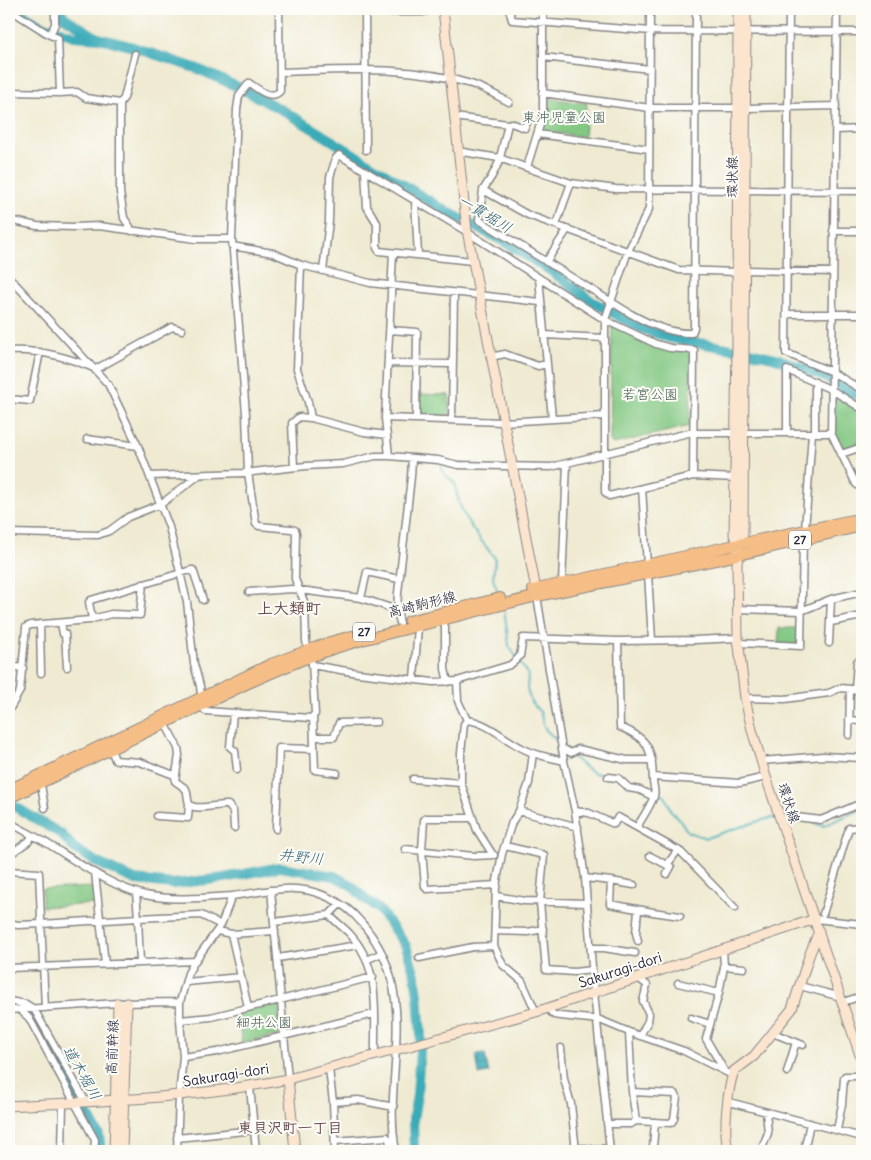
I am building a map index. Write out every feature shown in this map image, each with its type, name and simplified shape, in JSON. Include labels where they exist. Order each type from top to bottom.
[{"type":"main road","name":"高崎駒形線","points":[[40,779],[166,723],[264,667],[310,657],[362,640],[442,620],[562,584],[738,555],[862,518]]},
{"type":"main road","name":"高崎駒形線","points":[[310,657],[330,642],[400,623],[647,570],[739,544],[862,527]]},
{"type":"main road","name":"高崎駒形線","points":[[12,793],[202,702]]},
{"type":"street","points":[[9,9],[58,38],[60,93]]},
{"type":"street","points":[[51,34],[55,24],[55,9]]},
{"type":"street","points":[[279,9],[280,90],[274,96],[268,95],[249,83],[240,95],[235,125],[232,242],[246,414],[248,472],[256,526],[294,530],[296,539],[295,579],[305,604],[306,641],[310,657],[315,714],[313,716],[315,770],[337,773]]},
{"type":"street","points":[[366,150],[365,11],[422,12],[437,9]]},
{"type":"street","points":[[443,9],[449,79],[467,231],[545,638],[564,761],[578,827],[585,878],[596,1020],[610,1150],[576,1150],[571,1104],[564,1079],[561,1048]]},
{"type":"street","points":[[509,9],[512,20],[650,31],[862,32]]},
{"type":"street","points":[[527,167],[543,115],[543,9]]},
{"type":"street","points":[[650,9],[649,209],[628,251],[605,320],[605,492],[607,495],[693,476],[736,478]]},
{"type":"street","points":[[508,124],[499,158],[492,176],[483,190],[479,220],[611,303],[649,324],[692,333],[694,328],[696,9]]},
{"type":"street","name":"環状線","points":[[738,9],[742,32]]},
{"type":"street","name":"環状線","points":[[746,9],[742,32],[741,108],[740,433],[743,534],[739,544],[738,555],[737,609],[745,698],[761,762],[781,820],[819,917],[819,931],[862,1061]]},
{"type":"street","points":[[789,9],[788,314],[786,353],[832,372],[862,390]]},
{"type":"street","points":[[837,9],[831,434],[856,484],[862,486]]},
{"type":"street","points":[[131,231],[124,218],[120,192],[120,103],[124,98],[135,54]]},
{"type":"street","points":[[543,57],[650,69]]},
{"type":"street","points":[[280,72],[389,69],[472,84],[509,102]]},
{"type":"street","points":[[9,92],[77,92],[86,98],[120,103]]},
{"type":"street","points":[[542,93],[650,108],[836,106]]},
{"type":"street","points":[[454,117],[511,124],[525,128],[528,119]]},
{"type":"street","points":[[836,130],[862,129]]},
{"type":"street","points":[[537,134],[649,150]]},
{"type":"street","points":[[457,151],[499,158],[571,183],[616,189],[862,190]]},
{"type":"street","points":[[323,271],[330,221],[330,177],[336,158],[339,156],[467,231],[605,320],[656,344],[670,348],[694,350],[693,476]]},
{"type":"street","points":[[365,172],[367,207],[377,223],[377,248],[379,251],[472,261]]},
{"type":"street","points":[[556,225],[571,183]]},
{"type":"street","points":[[483,190],[528,215],[679,270],[832,272]]},
{"type":"street","points":[[415,201],[418,256]]},
{"type":"street","points":[[9,220],[36,226],[99,226],[232,242],[302,265],[370,283],[454,294],[540,302]]},
{"type":"street","points":[[546,262],[567,230]]},
{"type":"street","points":[[833,231],[862,231]]},
{"type":"street","points":[[389,456],[385,418],[392,253]]},
{"type":"street","points":[[302,265],[299,290],[297,369],[308,402],[311,418]]},
{"type":"street","points":[[9,277],[54,327],[96,369],[111,389],[138,446],[161,504],[180,572],[187,602],[194,664],[205,711],[306,719],[313,716]]},
{"type":"street","points":[[539,278],[552,418]]},
{"type":"street","points":[[452,420],[454,294]]},
{"type":"street","points":[[788,314],[862,314]]},
{"type":"street","points":[[96,369],[172,327],[182,330]]},
{"type":"street","points":[[390,330],[417,332],[416,419]]},
{"type":"street","points":[[544,335],[605,338]]},
{"type":"street","points":[[9,351],[40,352],[76,361],[96,369]]},
{"type":"street","points":[[9,399],[30,401],[40,352]]},
{"type":"street","points":[[490,356],[505,354],[538,366],[547,364]]},
{"type":"street","points":[[388,363],[452,364]]},
{"type":"street","points":[[787,433],[787,370],[832,390],[862,409]]},
{"type":"street","points":[[310,657],[382,676],[448,682],[510,665],[520,656],[523,638],[739,641],[801,646],[804,535],[813,433],[815,382]]},
{"type":"street","points":[[385,418],[503,422],[605,416]]},
{"type":"street","points":[[294,467],[293,421],[298,417],[311,418],[364,432],[388,435]]},
{"type":"street","points":[[150,476],[248,472],[343,464],[375,456],[438,460],[458,465],[552,467],[694,433],[831,434]]},
{"type":"street","name":"環状線","points":[[739,544],[734,535],[740,433]]},
{"type":"street","points":[[87,439],[138,446]]},
{"type":"street","points":[[841,454],[862,447]]},
{"type":"street","points":[[400,623],[397,610],[399,580],[412,459]]},
{"type":"street","points":[[562,584],[567,464]]},
{"type":"street","points":[[9,533],[98,536],[109,531],[128,517],[161,504],[199,475]]},
{"type":"street","points":[[642,488],[652,640]]},
{"type":"street","points":[[92,619],[89,602],[91,600],[180,572],[193,570],[203,600]]},
{"type":"street","points":[[361,598],[367,572],[399,580]]},
{"type":"street","points":[[9,710],[20,691],[26,627],[92,619],[111,614],[140,615],[143,584]]},
{"type":"street","points":[[249,592],[292,589],[326,592],[361,598],[397,610]]},
{"type":"street","points":[[737,609],[801,612],[831,599],[862,592]]},
{"type":"street","points":[[829,643],[831,599]]},
{"type":"street","points":[[830,622],[862,616]]},
{"type":"street","points":[[442,620],[445,626],[445,669],[448,682]]},
{"type":"street","points":[[61,623],[63,634],[65,634],[67,667]]},
{"type":"street","points":[[40,624],[41,673]]},
{"type":"street","points":[[414,679],[418,626]]},
{"type":"street","points":[[618,640],[620,727],[636,734],[642,739],[652,760],[654,797],[637,827]]},
{"type":"street","points":[[849,735],[852,689],[857,662],[862,662]]},
{"type":"street","points":[[9,666],[23,668]]},
{"type":"street","points":[[457,681],[458,701],[467,720]]},
{"type":"street","points":[[745,698],[785,699],[829,693],[840,688],[862,690]]},
{"type":"street","points":[[233,713],[230,747],[235,751],[237,770]]},
{"type":"street","points":[[467,720],[481,723],[503,738],[534,753],[564,761]]},
{"type":"street","points":[[467,720],[464,724],[462,744],[461,783],[477,830],[493,855]]},
{"type":"street","points":[[850,720],[862,721]]},
{"type":"street","points":[[314,737],[334,737],[339,723],[377,722]]},
{"type":"street","points":[[157,816],[188,818],[189,804],[186,789],[175,781],[174,775],[179,755],[178,748],[166,723]]},
{"type":"street","points":[[276,829],[279,748],[314,749]]},
{"type":"street","points":[[562,748],[571,753],[578,749],[627,760],[652,760]]},
{"type":"street","points":[[111,749],[115,760],[140,762],[174,775]]},
{"type":"street","points":[[534,753],[529,783],[519,811],[512,822],[502,854],[496,896],[494,946],[502,965],[522,981],[536,1012]]},
{"type":"street","points":[[761,762],[823,756],[862,758]]},
{"type":"street","points":[[608,777],[618,778],[629,788],[640,790],[654,797]]},
{"type":"street","points":[[653,777],[740,783],[766,777]]},
{"type":"street","points":[[40,779],[45,808]]},
{"type":"street","points":[[413,779],[461,783]]},
{"type":"street","points":[[781,820],[796,817],[821,820],[862,803]]},
{"type":"street","points":[[189,804],[202,807],[228,805],[232,811],[234,828]]},
{"type":"street","points":[[519,811],[578,827]]},
{"type":"street","points":[[575,811],[589,813],[614,824],[618,817],[678,850],[735,908]]},
{"type":"street","points":[[473,818],[426,818],[424,820],[422,850],[425,887],[497,885]]},
{"type":"street","points":[[9,822],[95,873],[115,884],[136,892],[176,899],[232,896],[285,888],[304,890],[324,896],[356,915],[368,930],[382,954],[394,992],[397,1049],[393,1129],[396,1151]]},
{"type":"street","points":[[862,827],[850,828],[819,917],[862,924]]},
{"type":"street","points":[[9,855],[29,841],[32,836]]},
{"type":"street","points":[[505,846],[544,855],[540,902],[546,970],[574,972],[592,970]]},
{"type":"street","points":[[405,849],[474,856],[502,854]]},
{"type":"street","points":[[667,865],[678,850]]},
{"type":"street","points":[[650,856],[671,867],[666,874]]},
{"type":"street","points":[[9,871],[38,873],[45,1008]]},
{"type":"street","points":[[95,873],[105,964]]},
{"type":"street","points":[[585,878],[634,886]]},
{"type":"street","points":[[611,881],[610,904],[680,916]]},
{"type":"street","points":[[271,890],[295,1151]]},
{"type":"street","points":[[136,892],[140,962]]},
{"type":"street","points":[[177,1151],[179,1096],[183,1057],[180,1002],[188,974],[195,960],[220,928],[232,896]]},
{"type":"street","points":[[496,896],[540,902],[587,903]]},
{"type":"street","points":[[274,922],[329,915],[340,904]]},
{"type":"street","points":[[638,910],[636,933],[638,941]]},
{"type":"street","points":[[9,923],[18,925],[201,915],[231,934],[275,931]]},
{"type":"street","points":[[329,915],[350,934],[358,945],[373,977],[375,1056]]},
{"type":"street","name":"Sakuragi-dori","points":[[9,1106],[179,1096],[250,1087],[288,1079],[536,1012],[819,917]]},
{"type":"street","points":[[495,931],[528,932],[543,929]]},
{"type":"street","points":[[729,1073],[754,1056],[792,1009],[819,931]]},
{"type":"street","points":[[231,934],[248,1008]]},
{"type":"street","points":[[278,958],[358,945]]},
{"type":"street","points":[[419,958],[473,947],[494,946]]},
{"type":"street","points":[[591,948],[635,953]]},
{"type":"street","points":[[724,949],[724,966],[719,993],[706,1039],[729,1073],[729,1102],[726,1126],[726,1142],[729,1151]]},
{"type":"street","points":[[366,960],[382,954]]},
{"type":"street","points":[[9,968],[195,960]]},
{"type":"street","points":[[724,966],[744,968]]},
{"type":"street","points":[[186,982],[240,977]]},
{"type":"street","points":[[180,1020],[211,1017],[373,977]]},
{"type":"street","points":[[638,978],[647,985],[642,1000],[649,1014],[648,1021],[640,1036]]},
{"type":"street","points":[[678,983],[719,993]]},
{"type":"street","points":[[800,986],[842,1000],[862,996]]},
{"type":"street","points":[[9,1001],[26,1004],[34,1009],[80,1103],[95,1140],[94,1151]]},
{"type":"street","points":[[9,1010],[123,1003],[180,1002]]},
{"type":"street","name":"高前幹線","points":[[122,1151],[120,1099],[123,1003]]},
{"type":"street","points":[[547,1008],[554,1015],[596,1020],[684,1051],[729,1073]]},
{"type":"street","points":[[20,1010],[29,1018],[80,1103]]},
{"type":"street","points":[[183,1057],[217,1052],[374,1014]]},
{"type":"street","points":[[691,1018],[710,1024]]},
{"type":"street","points":[[629,1032],[632,1092],[636,1121]]},
{"type":"street","points":[[773,1033],[803,1045]]},
{"type":"street","points":[[787,1072],[796,1042]]},
{"type":"street","points":[[329,1069],[336,1151]]},
{"type":"street","points":[[837,1130],[844,1078],[846,1076],[862,1076]]},
{"type":"street","points":[[250,1087],[256,1151]]},
{"type":"street","points":[[607,1124],[631,1124],[636,1121],[671,1123],[674,1119],[677,1097],[675,1094],[632,1092]]},
{"type":"street","name":"高前幹線","points":[[114,1151],[120,1099]]},
{"type":"street","points":[[333,1102],[358,1100],[394,1107]]},
{"type":"street","points":[[729,1102],[862,1137]]},
{"type":"street","points":[[62,1151],[63,1103]]},
{"type":"street","points":[[761,1151],[768,1133],[766,1112]]},
{"type":"street","points":[[653,1148],[655,1122]]},
{"type":"street","points":[[804,1151],[810,1123]]},
{"type":"street","points":[[177,1138],[254,1130]]},
{"type":"street","points":[[335,1141],[387,1137],[391,1151]]},
{"type":"green space","name":"東沖児童公園","points":[[546,98],[587,103],[584,137],[543,131],[541,128]]},
{"type":"green space","name":"若宮公園","points":[[612,326],[691,352],[690,426],[613,444],[610,441]]},
{"type":"green space","points":[[417,394],[449,395],[450,414],[447,416],[419,415]]},
{"type":"green space","points":[[837,397],[862,414],[862,445],[841,448],[835,433],[834,399]]},
{"type":"green space","points":[[779,628],[798,628],[797,644],[778,644]]},
{"type":"green space","points":[[95,887],[96,904],[42,907],[42,889]]},
{"type":"green space","name":"細井公園","points":[[275,1003],[279,1005],[281,1031],[279,1035],[242,1043],[237,1013]]},
{"type":"water","points":[[485,1054],[489,1073],[479,1075],[476,1055]]},
{"type":"waterway","name":"一貫堀川","points":[[15,9],[45,27],[74,36],[99,38],[130,46],[198,69],[238,87],[284,111],[446,211],[503,241],[551,271],[593,302],[643,329],[670,338],[776,358],[825,377],[862,399]]},
{"type":"waterway","name":"一貫堀川","points":[[60,9],[64,17],[96,37]]},
{"type":"waterway","points":[[441,464],[444,474],[455,483],[460,505],[469,524],[495,558],[493,579],[499,594]]},
{"type":"waterway","points":[[504,608],[509,646],[528,675],[527,689],[531,702],[540,712],[545,729],[558,742]]},
{"type":"waterway","points":[[572,756],[592,772],[601,774],[616,773],[634,786]]},
{"type":"waterway","points":[[641,787],[653,792]]},
{"type":"waterway","points":[[657,794],[665,796],[671,811],[678,817],[688,832],[706,838],[762,820],[778,819]]},
{"type":"waterway","name":"井野川","points":[[9,803],[61,834],[74,848],[98,863],[135,880],[173,884],[224,878],[280,867],[334,876],[351,885],[365,899],[379,909],[406,946],[415,975],[418,995],[421,1036],[417,1095],[413,1120],[414,1151]]},
{"type":"waterway","points":[[812,822],[823,826],[862,809]]},
{"type":"waterway","points":[[787,822],[802,821]]},
{"type":"waterway","name":"道木堀川","points":[[30,1012],[99,1135],[101,1151]]},
{"type":"district","name":"上大類町","points":[[289,608]]},
{"type":"district","name":"東貝沢町一丁目","points":[[290,1128]]}]
